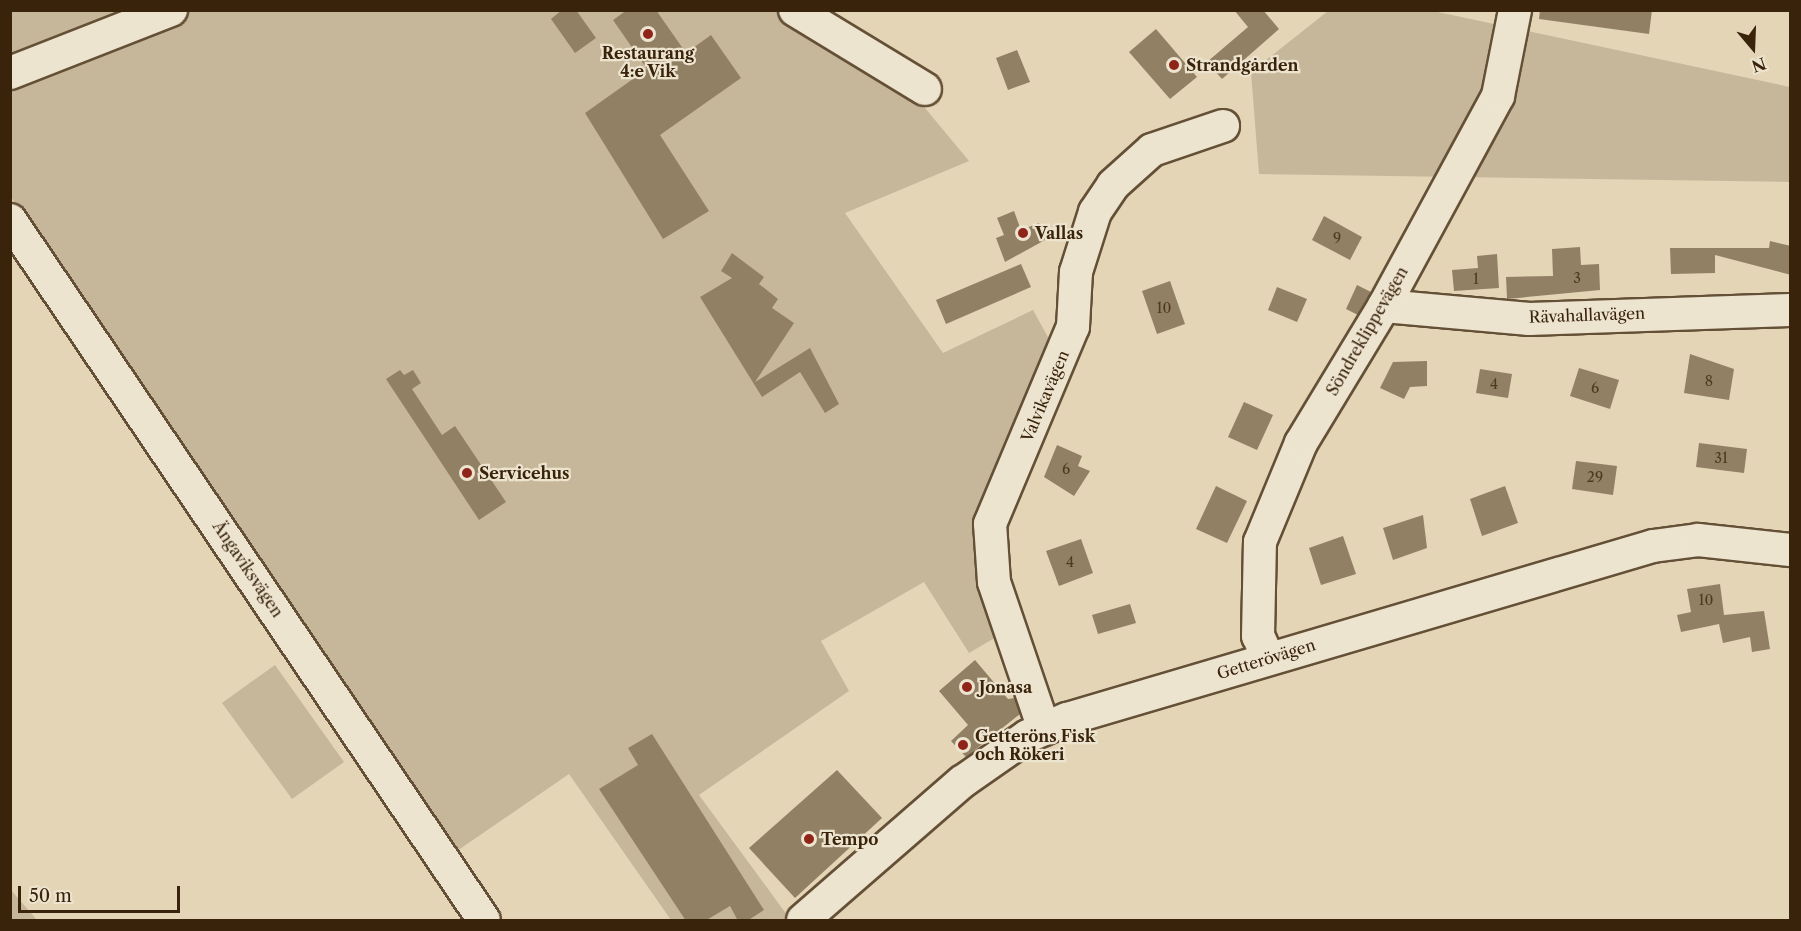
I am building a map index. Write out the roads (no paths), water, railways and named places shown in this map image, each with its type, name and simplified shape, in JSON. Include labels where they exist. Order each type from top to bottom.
[{"type":"street","points":[[10,73],[171,10]]},
{"type":"street","points":[[795,10],[925,89]]},
{"type":"street","name":"Söndreklippevägen","points":[[1268,658],[1258,625],[1260,543],[1301,443],[1384,306],[1498,96],[1515,10]]},
{"type":"street","name":"Valvikavägen","points":[[1044,729],[994,582],[990,524],[1073,327],[1076,272],[1099,206],[1113,185],[1152,150],[1223,126]]},
{"type":"street","name":"Ängaviksvägen","points":[[10,220],[484,921]]},
{"type":"street","name":"Rävahallavägen","points":[[1384,306],[1529,319],[1791,310]]},
{"type":"street","name":"Getterövägen","points":[[803,921],[962,782],[1044,729],[1268,658],[1653,546],[1698,540],[1791,550]]},
{"type":"place","name":"Restaurang 4:e Vik","points":[[648,34]]},
{"type":"place","name":"Strandgården","points":[[1174,65]]},
{"type":"place","name":"Vallas","points":[[1023,233]]},
{"type":"place","name":"Servicehus","points":[[467,473]]},
{"type":"place","name":"Jonasa","points":[[967,687]]},
{"type":"place","name":"Getteröns Fisk och Rökeri","points":[[963,745]]},
{"type":"place","name":"Tempo","points":[[809,839]]}]
